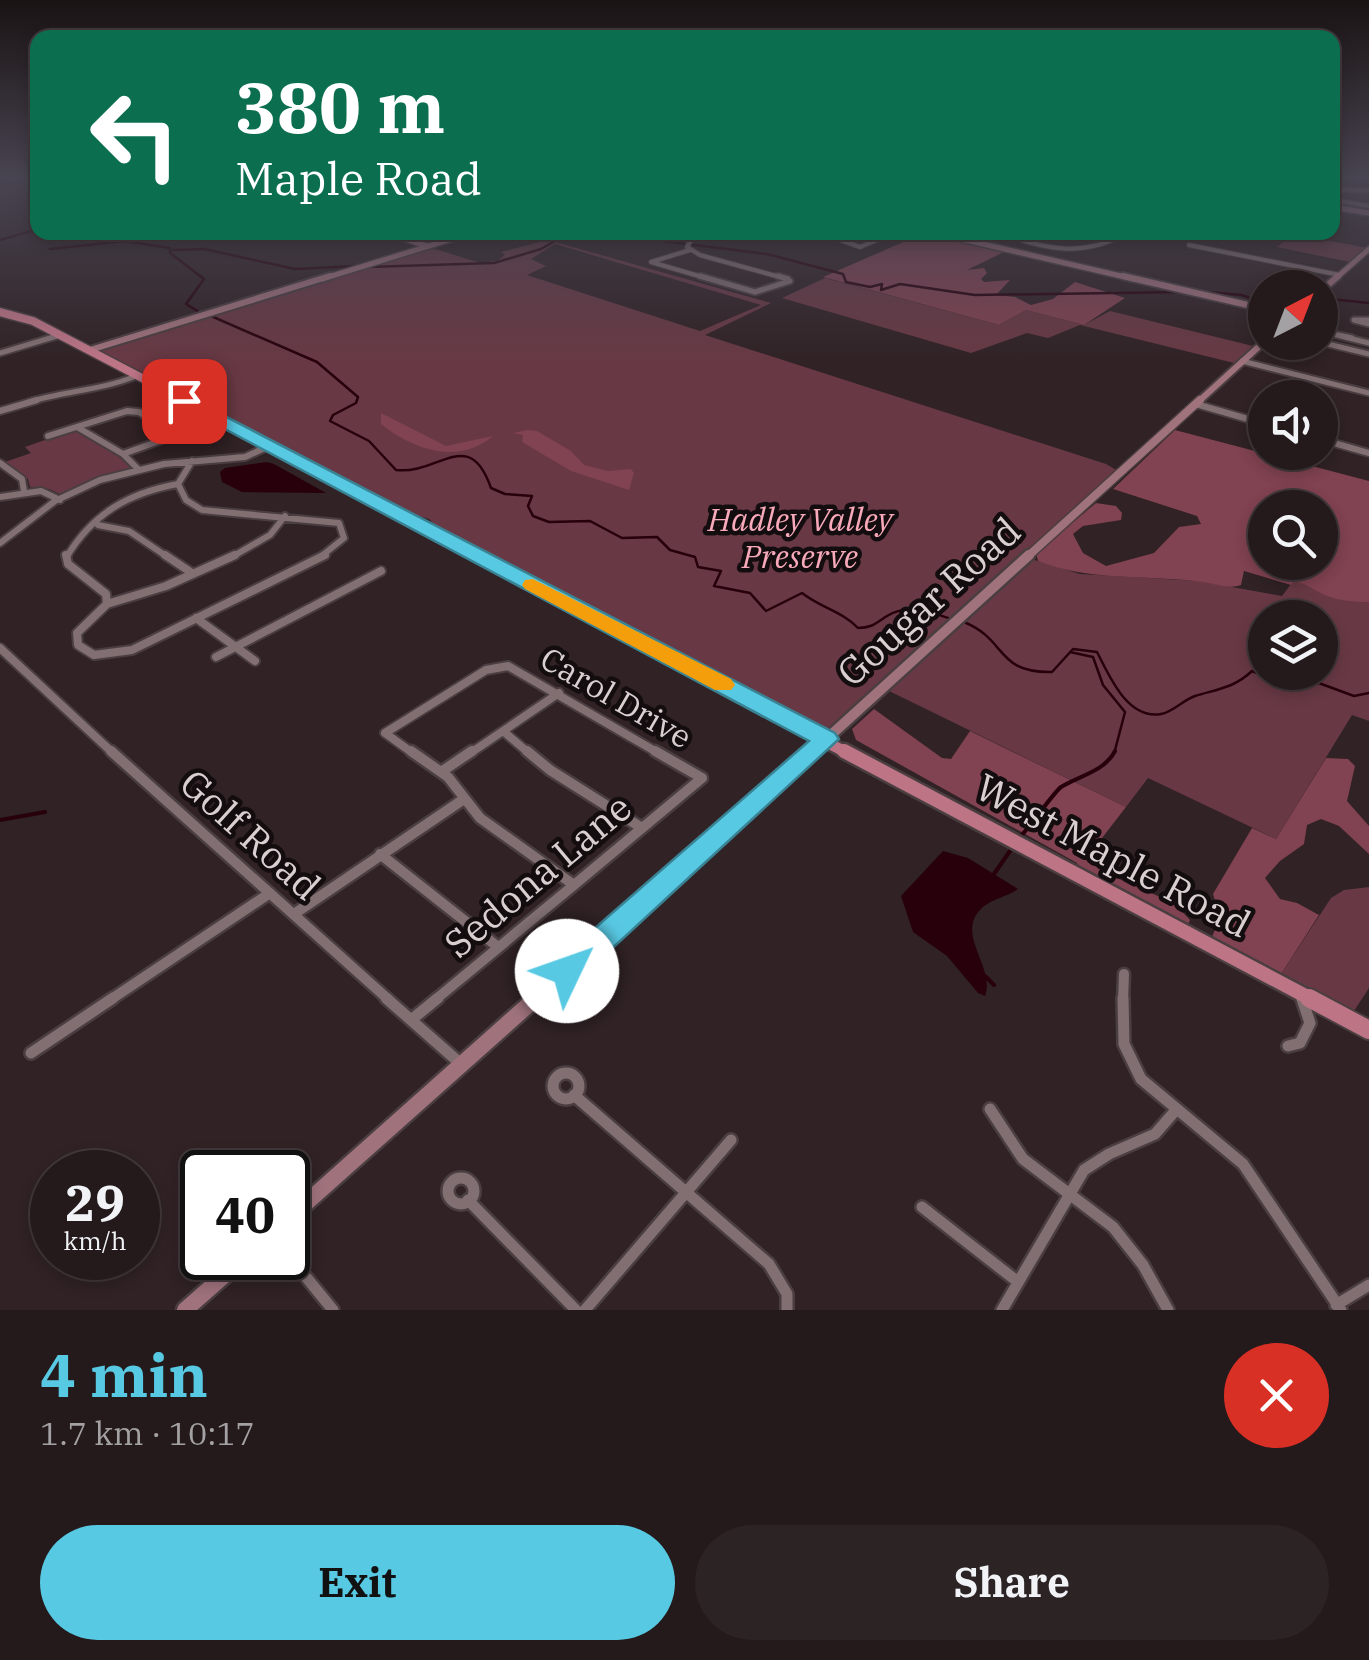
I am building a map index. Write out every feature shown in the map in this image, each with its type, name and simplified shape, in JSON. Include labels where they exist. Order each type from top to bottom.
[{"type":"main road","name":"West Maple Road","points":[[0,312],[33,321],[90,350],[1369,1030]]},
{"type":"street","points":[[408,240],[428,247]]},
{"type":"street","points":[[90,350],[449,240]]},
{"type":"street","points":[[689,246],[790,280],[756,292],[651,262],[698,240]]},
{"type":"street","points":[[840,240],[862,246],[878,240]]},
{"type":"street","points":[[966,240],[1248,305]]},
{"type":"street","points":[[1018,240],[1070,250],[1108,245],[1115,240]]},
{"type":"street","points":[[1188,245],[1340,274],[1369,249]]},
{"type":"street","points":[[0,353],[60,335]]},
{"type":"street","points":[[1352,338],[1369,343]]},
{"type":"street","points":[[1338,346],[1369,354]]},
{"type":"street","name":"Gougar Road","points":[[310,1199],[1248,356]]},
{"type":"street","points":[[1242,361],[1369,394]]},
{"type":"street","points":[[75,390],[136,376]]},
{"type":"street","points":[[0,411],[136,376]]},
{"type":"street","points":[[1196,404],[1248,419]]},
{"type":"street","points":[[48,436],[127,410],[139,412],[170,430],[162,440],[122,454]]},
{"type":"street","points":[[77,426],[122,454],[139,470]]},
{"type":"street","points":[[1338,444],[1369,453]]},
{"type":"street","points":[[0,543],[60,500],[106,486],[130,473],[192,461],[238,459],[270,446]]},
{"type":"street","points":[[108,604],[106,594],[65,558],[110,508],[129,495],[178,484],[192,461]]},
{"type":"street","points":[[0,463],[22,479],[24,491]]},
{"type":"street","points":[[178,484],[186,501],[206,511],[230,516],[285,516],[332,520],[342,526],[344,538],[331,552],[132,650],[94,656],[78,645],[77,633],[108,604],[139,597],[262,540],[278,528],[285,516]]},
{"type":"street","points":[[0,498],[41,491],[60,500]]},
{"type":"street","points":[[344,499],[357,492]]},
{"type":"street","points":[[98,525],[129,530],[192,572]]},
{"type":"street","points":[[216,657],[382,571]]},
{"type":"street","points":[[196,618],[254,661]]},
{"type":"street","name":"Golf Road","points":[[0,648],[461,1064]]},
{"type":"street","name":"Carol Drive","points":[[442,772],[386,734],[486,670],[502,666],[518,669],[702,778]]},
{"type":"street","points":[[559,694],[442,772],[480,818],[574,885]]},
{"type":"street","points":[[502,731],[550,770],[642,828]]},
{"type":"street","name":"Sedona Lane","points":[[411,1020],[702,778]]},
{"type":"street","points":[[294,914],[464,799]]},
{"type":"street","points":[[380,854],[498,947]]},
{"type":"street","points":[[31,1053],[270,893]]},
{"type":"street","points":[[1124,974],[1124,1041],[1130,1062],[1151,1090],[1246,1168],[1338,1308],[1369,1285]]},
{"type":"street","points":[[1288,1046],[1300,1043],[1310,1023],[1298,992]]},
{"type":"street","points":[[1310,1023],[1342,1016]]},
{"type":"street","points":[[574,1095],[768,1264],[787,1294],[787,1310]]},
{"type":"street","points":[[990,1109],[1024,1159],[1113,1227],[1129,1245],[1168,1310]]},
{"type":"street","points":[[1002,1310],[1068,1193],[1099,1156],[1158,1135],[1176,1110]]},
{"type":"street","points":[[585,1310],[730,1140]]},
{"type":"street","points":[[468,1200],[576,1310]]},
{"type":"street","points":[[922,1208],[1018,1282]]},
{"type":"street","points":[[185,1310],[219,1280]]},
{"type":"street","points":[[308,1280],[333,1310]]},
{"type":"green space","name":"Hadley Valley Preserve","points":[[548,240],[771,303],[705,335],[1118,471],[831,731],[821,732],[444,534],[429,519],[404,512],[97,351],[429,247],[480,263],[497,261],[505,255],[501,252]],"holes":[[[555,244],[761,305],[700,331],[527,275],[546,266],[531,259]]]},
{"type":"green space","points":[[1286,240],[1326,240],[1368,248],[1350,262],[1277,247]]},
{"type":"green space","points":[[825,278],[999,325],[1026,310],[1084,325],[1110,311],[1248,345],[1248,350],[1234,363],[1080,325],[1048,338],[1027,333],[971,353],[782,298]]},
{"type":"green space","points":[[76,429],[118,453],[133,469],[62,495],[30,487],[28,479],[5,462],[31,453],[25,447]]},
{"type":"green space","name":"Hadley Valley Preserve","points":[[1369,550],[1369,721],[1352,715],[1276,839],[1148,778],[1126,807],[885,689],[1028,558],[1080,574],[1199,581],[1282,596],[1294,580],[1338,580],[1338,556]]},
{"type":"green space","points":[[1369,887],[1369,988],[1352,1014],[1281,974],[1331,898],[1344,890]]},
{"type":"shaded area","points":[[908,240],[956,240],[1006,251],[967,270],[984,268],[984,282],[1010,280],[996,295],[1015,297],[1031,305],[1053,299],[1075,282],[1125,298],[1084,325],[1026,310],[999,325],[823,277]]},
{"type":"shaded area","points":[[381,413],[446,446],[493,436],[465,450],[436,451],[393,433],[381,424]]},
{"type":"shaded area","points":[[1175,430],[1248,449],[1248,470],[1327,470],[1369,481],[1369,602],[1336,599],[1299,582],[1291,585],[1274,580],[1338,580],[1338,490],[1248,490],[1248,572],[1244,571],[1241,585],[1095,575],[1038,561],[1036,553],[1096,503],[1116,506],[1122,513],[1121,520],[1083,526],[1073,534],[1083,553],[1106,566],[1154,553],[1179,527],[1201,524],[1197,516],[1113,489]]},
{"type":"shaded area","points":[[537,431],[571,451],[584,465],[608,471],[631,469],[634,473],[629,490],[571,471],[522,442],[523,435],[513,433]]},
{"type":"shaded area","points":[[267,462],[326,493],[242,492],[222,482],[220,472],[225,468]]},
{"type":"shaded area","points":[[874,709],[942,758],[951,759],[970,731],[1126,807],[1092,851],[1107,861],[1110,875],[1174,903],[1190,920],[1187,927],[1078,869],[1077,863],[856,740],[852,729]]},
{"type":"shaded area","points":[[1326,758],[1348,759],[1355,766],[1347,801],[1369,826],[1369,854],[1339,826],[1321,819],[1307,825],[1304,844],[1265,878],[1280,899],[1319,915],[1281,974],[1212,937],[1220,917],[1213,894],[1252,828],[1276,839]]},
{"type":"shaded area","points":[[943,851],[968,858],[1018,889],[987,904],[975,917],[973,939],[985,974],[985,996],[978,993],[947,956],[913,932],[901,896]]},
{"type":"waterway","points":[[368,267],[494,263],[557,240]]},
{"type":"waterway","points":[[655,240],[767,254],[843,274],[846,282],[870,287],[882,284],[881,290],[900,284],[975,295],[1180,292]]},
{"type":"waterway","points":[[50,249],[125,241],[170,248],[170,253],[204,279],[186,304],[199,312]]},
{"type":"waterway","points":[[173,250],[204,249],[295,269],[357,266]]},
{"type":"waterway","points":[[1208,292],[1248,297]]},
{"type":"waterway","points":[[1338,300],[1369,303]]},
{"type":"waterway","points":[[211,316],[317,362],[358,397],[356,403],[333,415],[330,421],[369,441],[396,470],[412,470],[451,457],[473,459],[491,488],[505,494],[532,496],[528,506],[533,516],[549,522],[590,521],[622,538],[657,537],[670,550],[695,557],[698,567],[721,571],[714,586],[750,593],[766,611],[802,593],[858,628],[903,610],[951,619]]},
{"type":"waterway","points":[[964,622],[978,629],[1011,661],[1034,671],[1052,672],[1070,652]]},
{"type":"waterway","points":[[1070,652],[1073,649],[1097,652],[1121,694],[1138,710],[1149,714],[1165,713],[1191,698],[1232,685],[1252,671],[1290,687],[1316,682],[1354,696],[1369,693]]},
{"type":"waterway","points":[[1070,652],[1093,657],[1103,685],[1125,712],[1115,752]]},
{"type":"waterway","points":[[1020,837],[1061,787],[1098,768],[1115,752]]},
{"type":"waterway","points":[[0,820],[45,812]]},
{"type":"waterway","points":[[994,874],[1012,848]]},
{"type":"waterway","points":[[985,976],[994,985]]},
{"type":"slow traffic","points":[[533,585],[723,685]]},
{"type":"route","points":[[184,401],[826,739],[567,971]]}]
